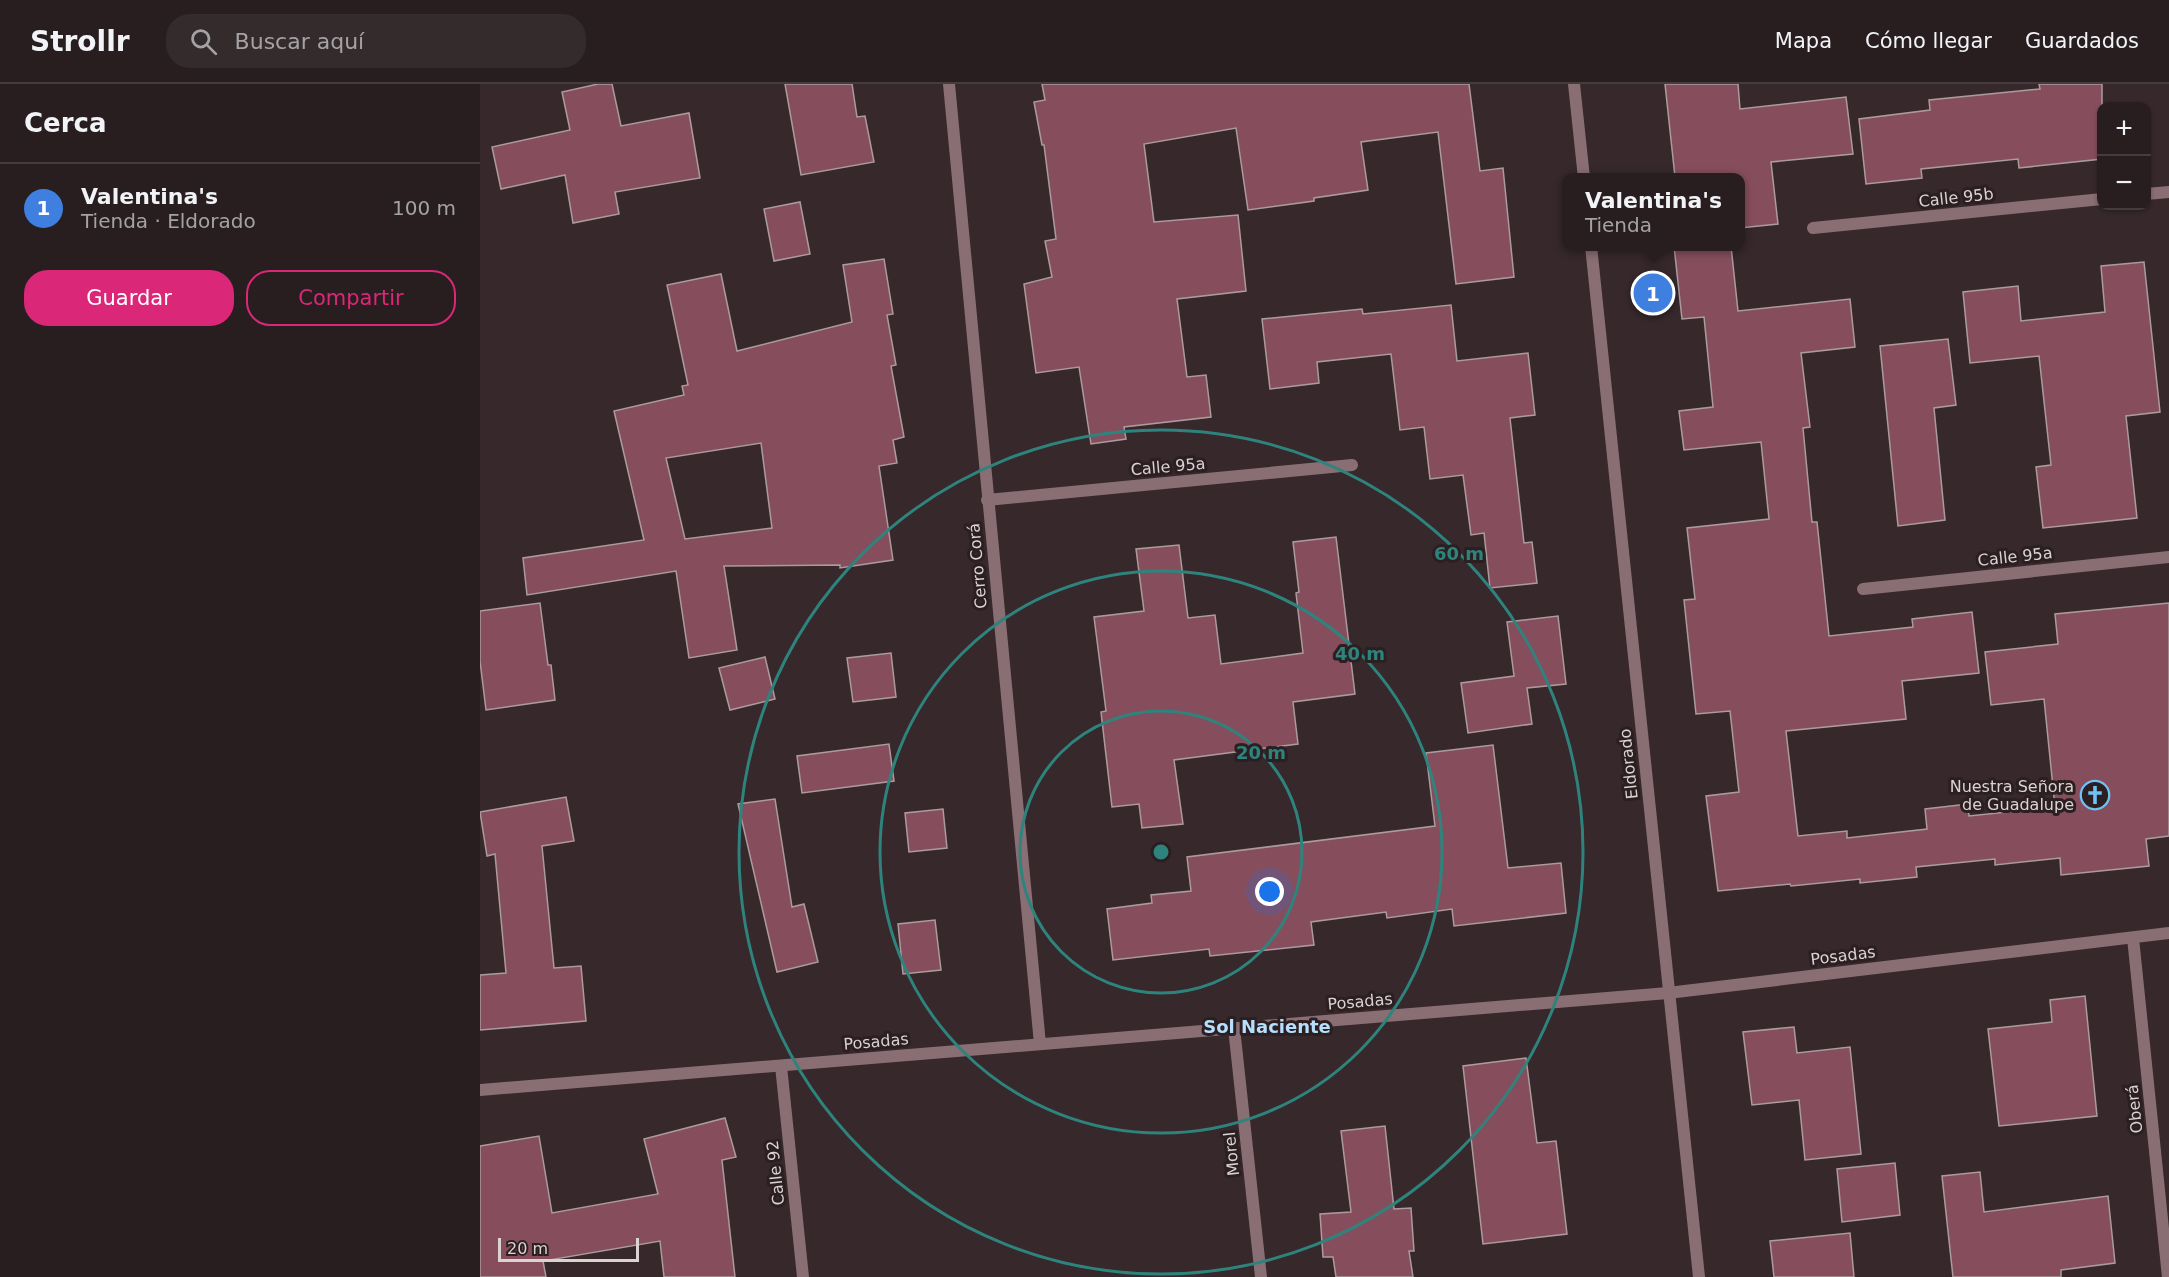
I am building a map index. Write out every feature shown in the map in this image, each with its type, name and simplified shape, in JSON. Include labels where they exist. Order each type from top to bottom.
[{"type":"street","name":"Cerro Corá","points":[[949,84],[1040,1044]]},
{"type":"street","points":[[1574,84],[1584,173]]},
{"type":"street","points":[[2151,194],[2169,192]]},
{"type":"street","name":"Calle 95b","points":[[1813,228],[2097,200]]},
{"type":"street","name":"Eldorado","points":[[1592,251],[1699,1277]]},
{"type":"street","name":"Calle 95a","points":[[987,500],[1352,465]]},
{"type":"street","name":"Calle 95a","points":[[1863,589],[2169,557]]},
{"type":"street","name":"Posadas","points":[[480,1090],[1668,993],[2169,933]]},
{"type":"street","name":"Oberá","points":[[2133,938],[2168,1277]]},
{"type":"street","name":"Morel","points":[[1234,1028],[1261,1277]]},
{"type":"street","name":"Calle 92","points":[[781,1066],[803,1277]]},
{"type":"building","points":[[598,84],[612,84],[621,126],[689,113],[700,178],[615,192],[619,214],[573,223],[565,175],[501,189],[492,147],[570,130],[562,92]]},
{"type":"building","points":[[785,84],[852,84],[857,117],[865,116],[874,162],[801,175]]},
{"type":"building","points":[[1042,84],[1469,84],[1480,171],[1503,168],[1514,277],[1456,284],[1438,132],[1361,142],[1368,190],[1314,198],[1314,201],[1248,210],[1236,128],[1144,144],[1154,222],[1238,215],[1246,291],[1177,299],[1187,377],[1206,375],[1211,417],[1124,427],[1126,439],[1091,444],[1079,367],[1036,373],[1024,284],[1052,277],[1045,241],[1056,239],[1044,145],[1042,145],[1034,102],[1045,100]]},
{"type":"building","points":[[1665,84],[1738,84],[1740,109],[1846,97],[1853,154],[1771,162],[1778,224],[1745,227],[1745,173],[1675,173]]},
{"type":"building","points":[[2039,84],[2102,84],[2102,102],[2097,102],[2097,160],[2019,168],[2018,159],[1921,169],[1922,178],[1866,184],[1859,119],[1930,110],[1929,100],[2040,89]]},
{"type":"building","points":[[800,202],[810,254],[774,261],[764,209]]},
{"type":"building","points":[[1675,251],[1732,251],[1738,311],[1850,299],[1855,347],[1801,353],[1810,427],[1803,428],[1812,522],[1817,522],[1829,636],[1913,627],[1912,619],[1972,612],[1979,673],[1902,681],[1906,719],[1786,731],[1798,836],[1847,831],[1847,838],[1927,829],[1925,809],[1968,804],[1969,816],[2055,807],[2044,699],[1991,705],[1985,652],[2058,644],[2055,614],[2169,603],[2169,836],[2146,839],[2149,866],[2061,875],[2060,858],[1995,865],[1995,859],[1916,867],[1917,877],[1860,883],[1860,879],[1718,891],[1706,796],[1739,792],[1730,711],[1696,714],[1684,600],[1695,599],[1687,528],[1769,519],[1761,442],[1684,450],[1679,411],[1713,407],[1704,317],[1682,319]]},
{"type":"building","points":[[884,259],[893,314],[887,315],[896,365],[891,366],[904,437],[893,440],[897,463],[879,466],[893,560],[840,568],[840,565],[724,566],[737,650],[689,658],[676,571],[527,595],[523,558],[644,540],[614,411],[684,395],[682,386],[688,385],[667,285],[721,274],[737,351],[852,322],[843,265]],"holes":[[[761,443],[772,528],[685,539],[666,458]]]},
{"type":"building","points":[[2144,262],[2160,412],[2126,416],[2137,518],[2043,528],[2036,467],[2051,465],[2039,356],[1970,363],[1963,292],[2018,286],[2021,321],[2105,312],[2101,266]]},
{"type":"building","points":[[1451,305],[1457,361],[1528,353],[1535,415],[1510,418],[1524,543],[1532,542],[1537,583],[1490,588],[1484,533],[1471,535],[1463,475],[1430,479],[1424,427],[1400,430],[1391,354],[1317,362],[1319,383],[1270,389],[1262,319],[1362,309],[1363,314]]},
{"type":"building","points":[[1948,339],[1956,405],[1934,408],[1945,520],[1898,526],[1880,346]]},
{"type":"building","points":[[1336,537],[1355,694],[1293,702],[1298,744],[1174,760],[1183,824],[1142,828],[1139,804],[1112,807],[1101,712],[1106,711],[1094,617],[1144,611],[1136,549],[1179,545],[1188,618],[1215,615],[1221,664],[1303,653],[1293,542]]},
{"type":"building","points":[[540,603],[555,700],[486,710],[480,661],[480,611]]},
{"type":"building","points":[[1558,616],[1566,684],[1527,688],[1532,724],[1468,733],[1461,683],[1514,676],[1507,622]]},
{"type":"building","points":[[891,653],[896,697],[853,702],[847,658]]},
{"type":"building","points":[[765,657],[775,699],[730,710],[719,668]]},
{"type":"building","points":[[889,744],[894,781],[802,793],[797,756]]},
{"type":"building","points":[[1493,745],[1508,868],[1561,863],[1566,913],[1454,926],[1452,909],[1387,918],[1386,912],[1311,922],[1314,945],[1210,956],[1209,949],[1113,960],[1107,909],[1152,903],[1151,895],[1191,891],[1187,857],[1435,826],[1426,753]]},
{"type":"building","points":[[566,797],[574,841],[542,846],[554,968],[581,966],[586,1021],[480,1030],[480,975],[506,973],[495,854],[487,856],[480,812]]},
{"type":"building","points":[[775,799],[792,907],[804,904],[818,962],[777,972],[738,804]]},
{"type":"building","points":[[943,809],[947,848],[909,852],[905,813]]},
{"type":"building","points":[[935,920],[941,970],[903,974],[898,924]]},
{"type":"building","points":[[2085,996],[2097,1116],[1999,1126],[1988,1029],[2052,1022],[2050,1000]]},
{"type":"building","points":[[1794,1027],[1797,1053],[1850,1047],[1861,1154],[1805,1160],[1799,1100],[1752,1105],[1743,1032]]},
{"type":"building","points":[[1526,1058],[1537,1143],[1556,1141],[1567,1234],[1483,1244],[1463,1066]]},
{"type":"building","points":[[725,1118],[736,1157],[722,1160],[735,1277],[664,1277],[660,1241],[543,1261],[546,1277],[480,1277],[480,1146],[539,1136],[552,1213],[658,1194],[644,1139]]},
{"type":"building","points":[[1385,1126],[1394,1209],[1411,1208],[1414,1251],[1409,1251],[1413,1277],[1336,1277],[1333,1257],[1323,1257],[1320,1214],[1351,1212],[1341,1131]]},
{"type":"building","points":[[1895,1163],[1900,1215],[1842,1222],[1837,1169]]},
{"type":"building","points":[[1980,1172],[1984,1212],[2108,1196],[2115,1263],[2061,1270],[2061,1277],[1953,1277],[1942,1176]]},
{"type":"building","points":[[1850,1233],[1854,1277],[1774,1277],[1770,1241]]},
{"type":"place","name":"Valentina's","points":[[1653,293]]},
{"type":"place","name":"Nuestra Señora de Guadalupe","points":[[2095,795]]},
{"type":"district","name":"Sol Naciente","points":[[1267,1027]]}]
